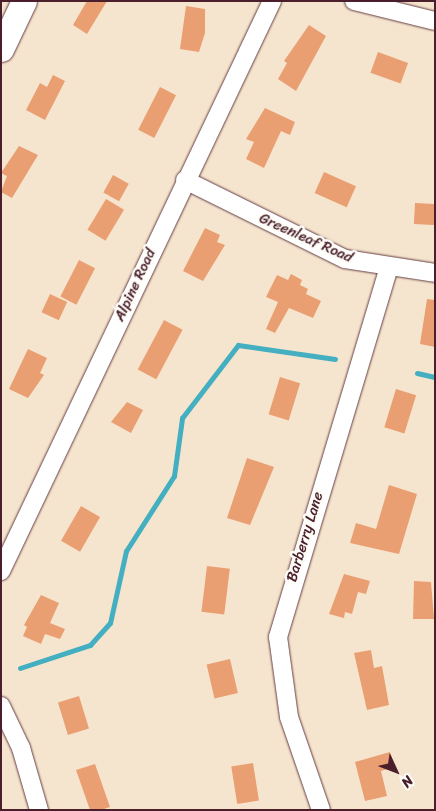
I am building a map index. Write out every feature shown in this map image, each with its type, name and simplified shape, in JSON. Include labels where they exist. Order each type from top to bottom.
[{"type":"street","points":[[1,49],[24,1]]},
{"type":"street","name":"Alpine Road","points":[[1,571],[185,180],[272,1]]},
{"type":"street","points":[[354,1],[435,21]]},
{"type":"street","name":"Greenleaf Road","points":[[185,180],[345,259],[390,268],[435,272]]},
{"type":"street","name":"Barberry Lane","points":[[321,810],[290,717],[278,638],[390,268]]},
{"type":"street","points":[[1,706],[21,748],[39,810]]},
{"type":"building","points":[[87,1],[107,1],[87,34],[73,25]]},
{"type":"building","points":[[186,6],[205,9],[205,33],[199,52],[180,49]]},
{"type":"building","points":[[309,25],[326,36],[296,91],[278,79],[287,63],[284,61]]},
{"type":"building","points":[[378,52],[408,63],[401,84],[370,73]]},
{"type":"building","points":[[53,75],[65,81],[45,120],[26,110],[40,83],[47,87]]},
{"type":"building","points":[[160,87],[176,95],[154,138],[138,130]]},
{"type":"building","points":[[265,108],[295,122],[290,135],[281,131],[264,168],[246,159],[254,142],[246,139]]},
{"type":"building","points":[[19,146],[38,155],[12,198],[1,192],[7,176],[1,173]]},
{"type":"building","points":[[324,172],[356,186],[347,207],[315,193]]},
{"type":"building","points":[[113,175],[129,184],[119,201],[103,192]]},
{"type":"building","points":[[106,199],[124,210],[105,241],[87,230]]},
{"type":"building","points":[[415,203],[435,204],[434,225],[414,224]]},
{"type":"building","points":[[205,228],[220,235],[217,242],[225,245],[203,281],[183,271]]},
{"type":"building","points":[[79,260],[95,268],[76,305],[60,297]]},
{"type":"building","points":[[291,274],[302,280],[300,285],[308,289],[306,294],[321,301],[313,318],[289,308],[275,333],[266,329],[278,302],[266,297],[277,275],[288,280]]},
{"type":"building","points":[[50,294],[67,302],[59,320],[42,312]]},
{"type":"building","points":[[427,299],[435,300],[435,347],[420,344]]},
{"type":"building","points":[[164,320],[183,330],[156,379],[138,369]]},
{"type":"building","points":[[28,349],[47,358],[40,373],[44,375],[28,398],[9,389]]},
{"type":"building","points":[[280,377],[300,383],[289,420],[269,414]]},
{"type":"building","points":[[396,389],[416,395],[404,433],[384,427]]},
{"type":"building","points":[[127,402],[143,410],[131,433],[111,422]]},
{"type":"building","points":[[247,458],[274,467],[250,525],[227,518]]},
{"type":"building","points":[[389,485],[417,494],[399,554],[350,543],[356,523],[376,529]]},
{"type":"building","points":[[81,506],[100,517],[80,552],[61,541]]},
{"type":"building","points":[[207,566],[230,569],[224,614],[201,612]]},
{"type":"building","points":[[344,574],[370,581],[366,594],[358,592],[352,614],[345,612],[344,618],[329,614]]},
{"type":"building","points":[[414,581],[431,582],[434,619],[413,619]]},
{"type":"building","points":[[41,595],[59,603],[50,623],[65,629],[60,639],[45,634],[41,644],[23,636],[27,627],[24,625]]},
{"type":"building","points":[[371,650],[374,668],[382,666],[389,705],[367,710],[354,653]]},
{"type":"building","points":[[230,659],[238,693],[214,699],[207,664]]},
{"type":"building","points":[[79,696],[89,729],[68,735],[58,702]]},
{"type":"building","points":[[390,752],[394,767],[381,771],[387,796],[365,801],[355,762]]},
{"type":"building","points":[[253,763],[259,801],[237,804],[231,766]]},
{"type":"building","points":[[95,764],[110,807],[101,810],[90,810],[76,770]]},
{"type":"waterway","points":[[20,668],[90,645],[110,623],[126,551],[174,476],[182,418],[238,345],[335,359]]},
{"type":"waterway","points":[[417,373],[435,377]]}]
